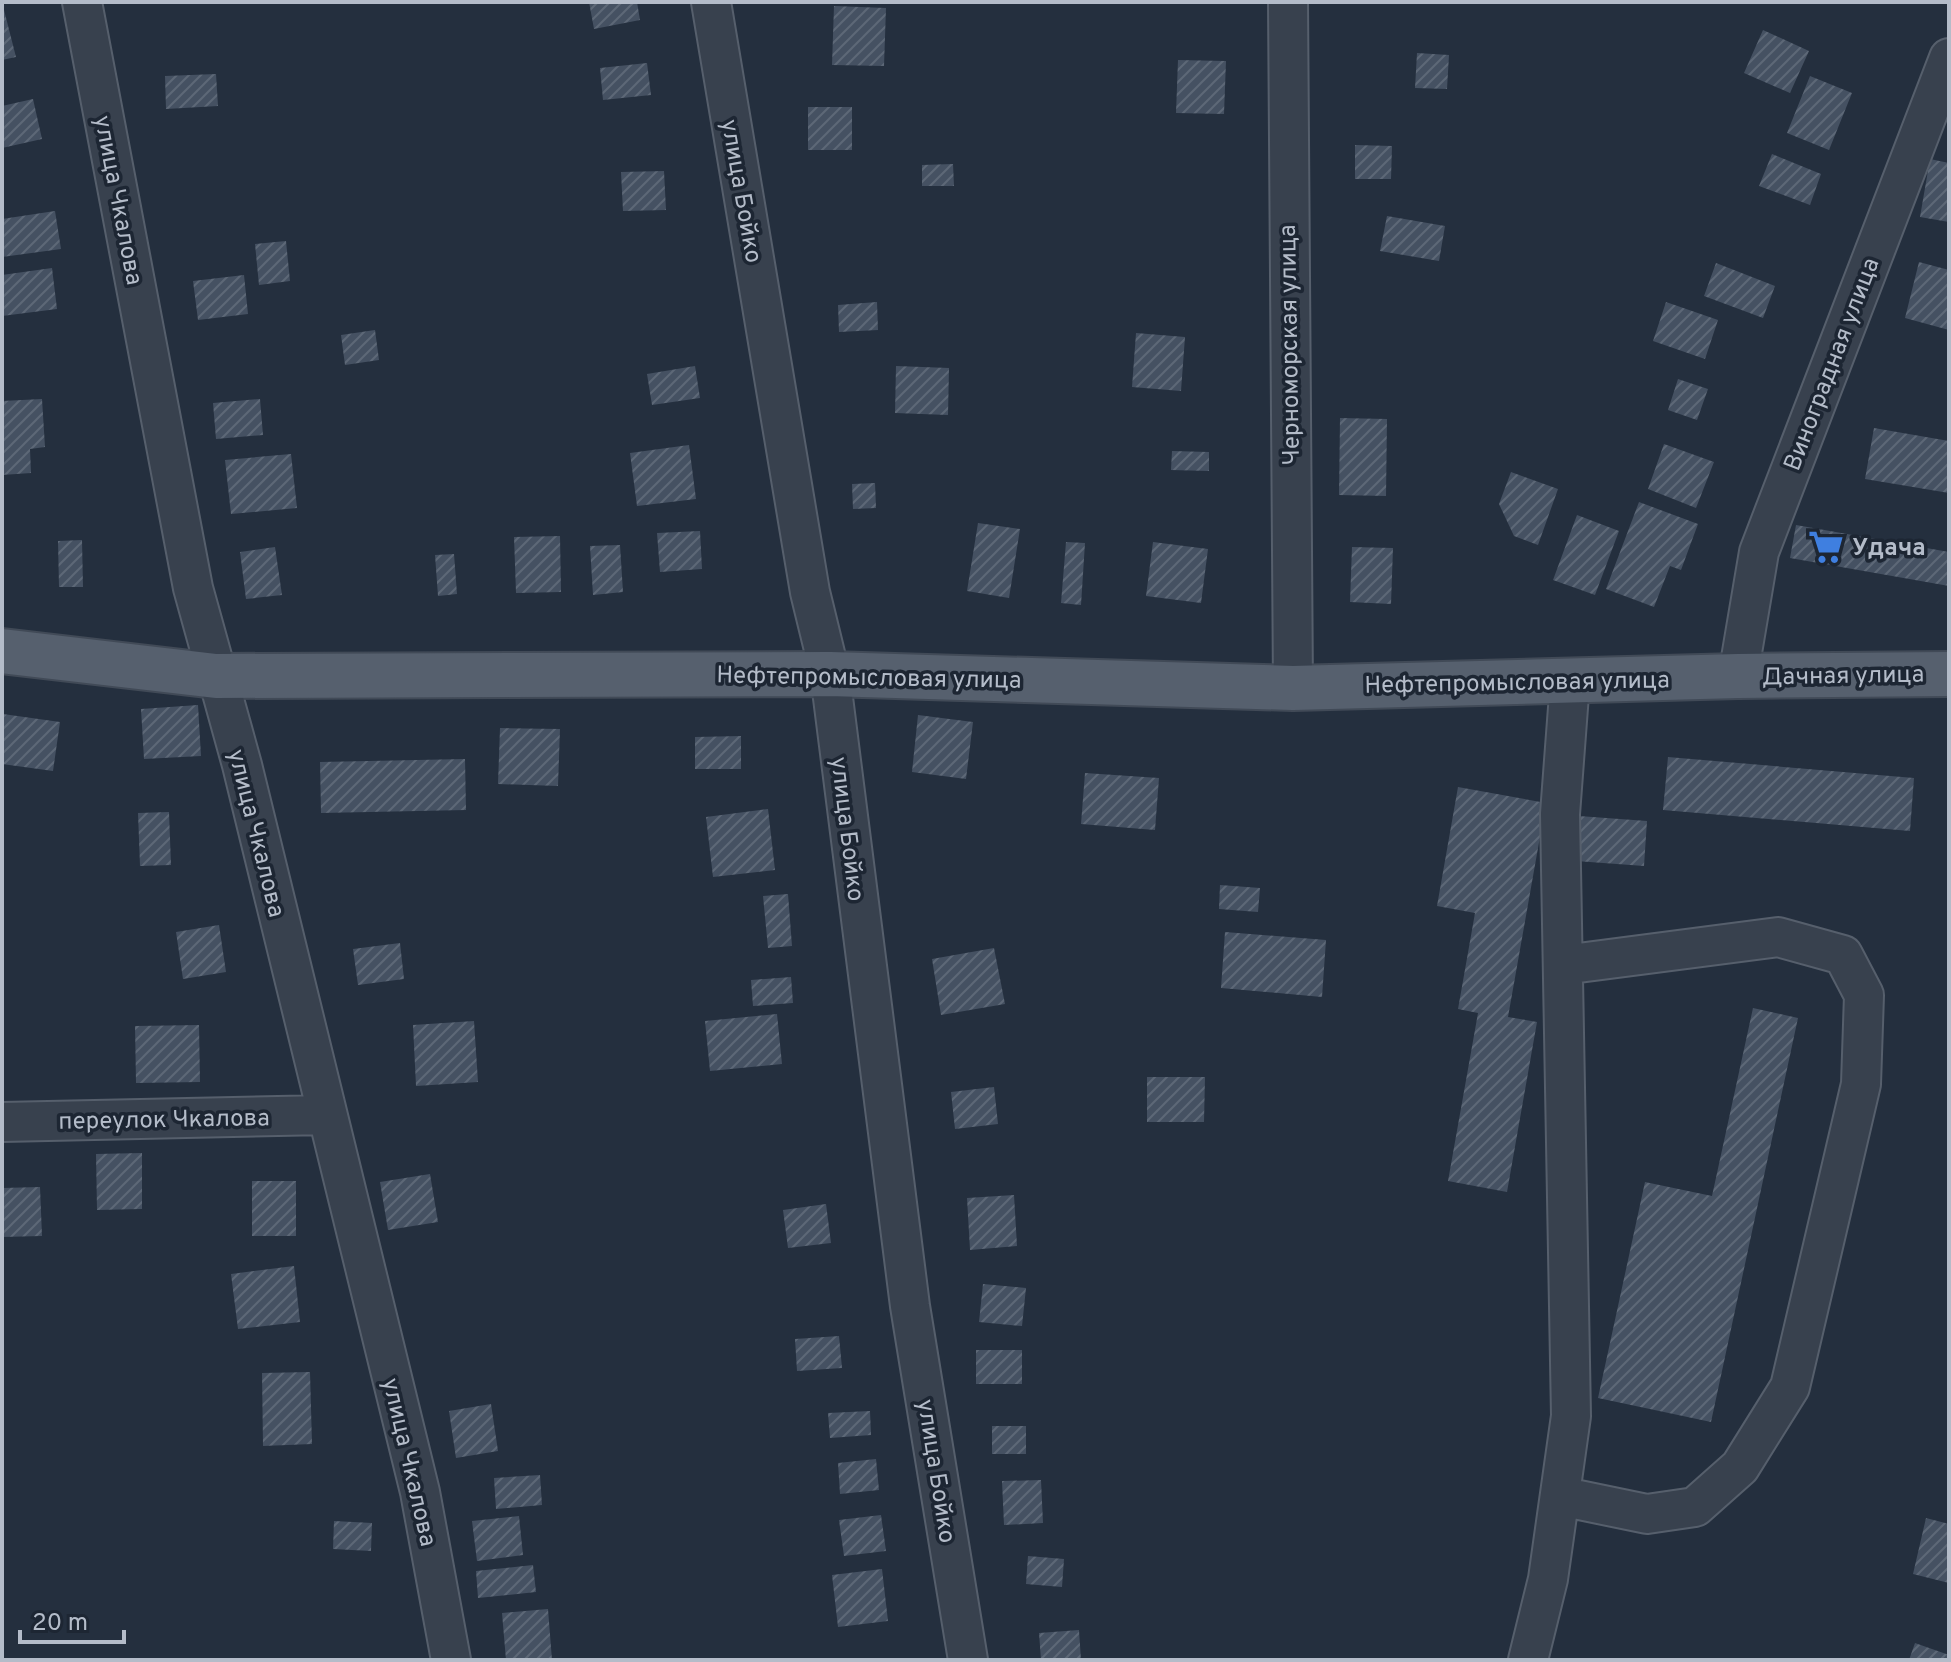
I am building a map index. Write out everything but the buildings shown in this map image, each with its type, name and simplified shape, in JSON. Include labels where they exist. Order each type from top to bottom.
[{"type":"main road","name":"Нефтепромысловая улица","points":[[2,651],[216,676],[830,674],[1293,688],[1738,676]]},
{"type":"main road","name":"Дачная улица","points":[[1738,676],[1949,674]]},
{"type":"street","name":"улица Чкалова","points":[[82,2],[193,588],[242,765],[420,1492],[451,1660]]},
{"type":"street","name":"улица Бойко","points":[[711,2],[810,592],[830,674],[910,1306],[968,1660]]},
{"type":"street","name":"Черноморская улица","points":[[1288,2],[1293,688]]},
{"type":"street","name":"Виноградная улица","points":[[1738,676],[1759,552],[1945,80]]},
{"type":"street","points":[[1528,1660],[1548,1579],[1571,1416],[1560,814],[1570,681]]},
{"type":"street","points":[[1560,1496],[1647,1514],[1695,1507],[1740,1467],[1790,1387],[1861,1084],[1864,995],[1843,955],[1778,937],[1563,965]]},
{"type":"street","name":"переулок Чкалова","points":[[2,1122],[326,1115]]},
{"type":"place","name":"Удача","points":[[1826,547]]}]
